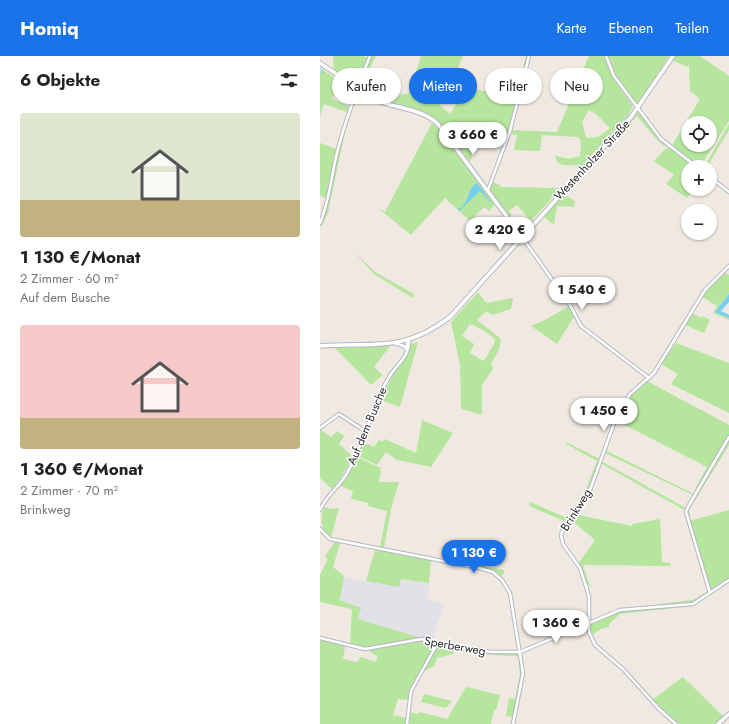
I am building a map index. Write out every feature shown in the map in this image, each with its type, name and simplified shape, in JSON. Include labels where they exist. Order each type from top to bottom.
[{"type":"main road","name":"Westenholzer Straße","points":[[320,346],[393,343],[408,340],[428,333],[450,317],[637,110],[673,56]]},
{"type":"main road","points":[[320,63],[332,71]]},
{"type":"main road","points":[[387,104],[420,111],[442,128],[522,237]]},
{"type":"main road","points":[[718,724],[729,714]]},
{"type":"street","points":[[365,68],[370,56]]},
{"type":"street","points":[[488,190],[510,131],[529,56]]},
{"type":"street","points":[[606,56],[614,76],[637,110],[661,139],[688,160]]},
{"type":"street","points":[[320,223],[328,197],[336,156],[352,104]]},
{"type":"street","points":[[717,183],[729,192]]},
{"type":"street","points":[[522,237],[570,305],[581,326],[649,378]]},
{"type":"street","name":"Brinkweg","points":[[676,724],[659,709],[623,669],[595,645],[589,632],[589,597],[586,586],[580,568],[563,544],[561,531],[590,490],[620,412],[635,389],[649,378],[663,359],[704,290],[729,266]]},
{"type":"street","points":[[407,351],[408,340]]},
{"type":"street","points":[[393,343],[404,346],[407,351]]},
{"type":"street","name":"Auf dem Busche","points":[[320,510],[326,498],[347,474],[386,382],[407,351]]},
{"type":"street","points":[[320,428],[339,414],[365,432]]},
{"type":"street","points":[[710,593],[686,512],[688,506],[729,437]]},
{"type":"street","points":[[320,529],[325,536],[339,541],[480,568],[493,572],[502,580],[510,593],[523,674],[513,724]]},
{"type":"street","points":[[520,652],[524,649],[620,610],[693,604],[729,580]]},
{"type":"street","name":"Sperberweg","points":[[320,638],[365,648],[422,639],[437,644],[492,652],[520,652]]},
{"type":"street","points":[[407,724],[411,691],[437,644]]},
{"type":"street","points":[[519,648],[524,649]]},
{"type":"shaded area","points":[[343,577],[399,587],[401,579],[429,583],[428,600],[444,604],[432,641],[358,619],[352,606],[339,600]]},
{"type":"green space","points":[[333,56],[363,56],[368,58],[364,68],[334,68]]},
{"type":"green space","points":[[371,56],[376,56],[370,68],[366,68]]},
{"type":"green space","points":[[421,56],[463,56],[458,68],[417,68]]},
{"type":"green space","points":[[526,56],[528,56],[525,68],[523,68]]},
{"type":"green space","points":[[589,56],[604,56],[613,78],[633,106],[628,115],[581,167],[561,165],[556,160],[555,155],[568,158],[580,156],[581,142],[578,137],[542,135],[540,151],[514,150],[517,135],[510,134],[511,130],[557,132],[569,104],[603,104],[603,68],[584,68]],"holes":[[[589,110],[596,114],[610,128],[598,137],[586,138],[582,122]]]},
{"type":"green space","points":[[606,56],[669,56],[637,106],[615,76]]},
{"type":"green space","points":[[675,56],[700,56],[729,76],[729,121],[717,140],[717,116],[690,116],[700,99],[690,91],[689,65],[687,67],[672,60]]},
{"type":"green space","points":[[322,69],[332,76],[332,104],[344,104],[349,106],[347,112],[324,104],[320,116],[320,74]]},
{"type":"green space","points":[[477,90],[485,91],[485,104],[516,104],[508,131],[504,139],[475,149],[470,162],[444,127],[427,113],[392,104],[401,104],[401,94],[409,93],[409,104],[439,104],[450,114],[456,104],[477,104]]},
{"type":"green space","points":[[353,104],[343,141],[328,213],[320,229],[337,156],[349,112]]},
{"type":"green space","points":[[637,113],[640,114],[665,144],[665,147],[637,116],[564,194],[575,201],[574,207],[557,206],[554,225],[544,217],[544,214]]},
{"type":"green space","points":[[432,123],[448,139],[495,204],[489,211],[484,207],[470,221],[445,198],[411,235],[378,208],[385,212]]},
{"type":"green space","points":[[729,124],[729,130],[717,150],[717,145]]},
{"type":"green space","points":[[681,130],[681,152],[709,152],[704,160],[690,160],[671,147]]},
{"type":"green space","points":[[320,143],[337,149],[327,199],[320,195]]},
{"type":"green space","points":[[668,146],[686,160],[681,160],[681,194],[666,184],[674,175],[654,161]]},
{"type":"green space","points":[[713,152],[716,152],[711,160],[708,160]]},
{"type":"green space","points":[[493,182],[500,185],[500,187],[561,188],[531,221],[517,205],[509,211],[512,215],[509,217],[490,190]]},
{"type":"green space","points":[[354,252],[375,272],[414,294],[413,298],[374,274]]},
{"type":"green space","points":[[724,273],[729,275],[729,294],[715,312],[729,318],[729,320],[713,313],[717,306],[701,296],[708,287]]},
{"type":"green space","points":[[589,289],[597,293],[588,305],[581,298]]},
{"type":"green space","points":[[478,292],[486,303],[513,298],[511,309],[492,315],[486,311],[477,320],[501,339],[499,349],[491,364],[493,369],[482,385],[482,415],[462,409],[461,407],[460,365],[451,322]],"holes":[[[470,324],[483,330],[495,339],[494,344],[484,361],[470,353],[474,344],[462,336]]]},
{"type":"green space","points":[[569,306],[575,315],[557,344],[531,326],[545,320]]},
{"type":"green space","points":[[691,313],[702,318],[703,316],[710,320],[704,333],[685,325]]},
{"type":"green space","points":[[418,342],[400,407],[381,400],[395,370],[407,356],[411,344]]},
{"type":"green space","points":[[676,343],[729,363],[729,413],[671,384],[678,374],[661,364]]},
{"type":"green space","points":[[360,346],[390,346],[374,367],[383,375],[371,385],[335,348],[358,348]]},
{"type":"green space","points":[[647,381],[729,425],[729,435],[697,490],[695,489],[707,467],[617,421],[631,394]]},
{"type":"green space","points":[[422,420],[453,433],[431,467],[397,460],[386,452],[377,465],[360,457],[359,452],[363,442],[374,447],[379,440],[383,442],[385,439],[416,453]]},
{"type":"green space","points":[[320,429],[331,437],[337,431],[344,436],[339,444],[353,457],[340,479],[332,489],[320,478]]},
{"type":"green space","points":[[729,437],[729,445],[689,510],[690,518],[688,519],[687,512]]},
{"type":"green space","points":[[611,439],[607,451],[694,494],[693,495],[605,453]]},
{"type":"green space","points":[[566,442],[600,459],[588,492],[562,527],[564,521],[529,506],[530,502],[567,518],[587,487],[597,461],[566,444]]},
{"type":"green space","points":[[357,457],[381,468],[379,482],[399,482],[391,509],[384,548],[380,547],[387,511],[368,506],[369,503],[351,499],[353,491],[340,486]]},
{"type":"green space","points":[[601,461],[686,508],[686,511],[600,463]]},
{"type":"green space","points":[[324,507],[332,509],[339,508],[331,537],[327,534],[322,524]]},
{"type":"green space","points":[[729,510],[729,578],[710,590],[689,521]]},
{"type":"green space","points":[[574,514],[632,526],[632,524],[660,519],[662,562],[671,563],[670,566],[583,565],[589,584],[593,586],[587,585],[578,564],[595,540],[570,519]]},
{"type":"green space","points":[[334,542],[340,543],[333,567],[344,576],[340,600],[361,608],[358,619],[422,638],[435,645],[410,690],[408,700],[398,699],[393,715],[407,718],[407,724],[320,724],[320,640],[345,646],[343,659],[357,662],[361,657],[375,662],[378,657],[365,648],[350,645],[352,609],[320,602],[320,575],[328,559],[325,557]]},
{"type":"green space","points":[[375,550],[431,560],[429,583],[401,579],[399,587],[366,581]]},
{"type":"green space","points":[[446,559],[504,570],[504,573],[500,577],[493,572]]},
{"type":"green space","points":[[706,592],[707,594],[693,603],[658,606],[659,604],[693,600]]},
{"type":"green space","points":[[692,605],[620,614],[609,624],[609,627],[601,629],[592,635],[589,624],[621,611]]},
{"type":"green space","points":[[438,644],[454,647],[453,654],[437,658],[434,666],[423,672]]},
{"type":"green space","points":[[455,647],[492,653],[519,653],[522,674],[514,717],[506,716],[509,698],[515,699],[520,675],[518,657],[456,650],[454,654]]},
{"type":"green space","points":[[683,677],[723,716],[714,724],[679,724],[652,700]]},
{"type":"green space","points":[[466,687],[500,695],[496,710],[494,710],[491,724],[408,724],[409,712],[418,714],[419,712],[447,719]]},
{"type":"green space","points":[[424,694],[452,701],[446,708],[421,702]]},
{"type":"water","points":[[477,183],[493,205],[480,191],[459,211],[458,209],[462,207],[471,189]]},
{"type":"water","points":[[729,294],[729,302],[721,311],[729,315],[729,318],[715,312]]},
{"type":"waterway","points":[[320,68],[322,74]]},
{"type":"waterway","points":[[601,146],[633,111]]}]
